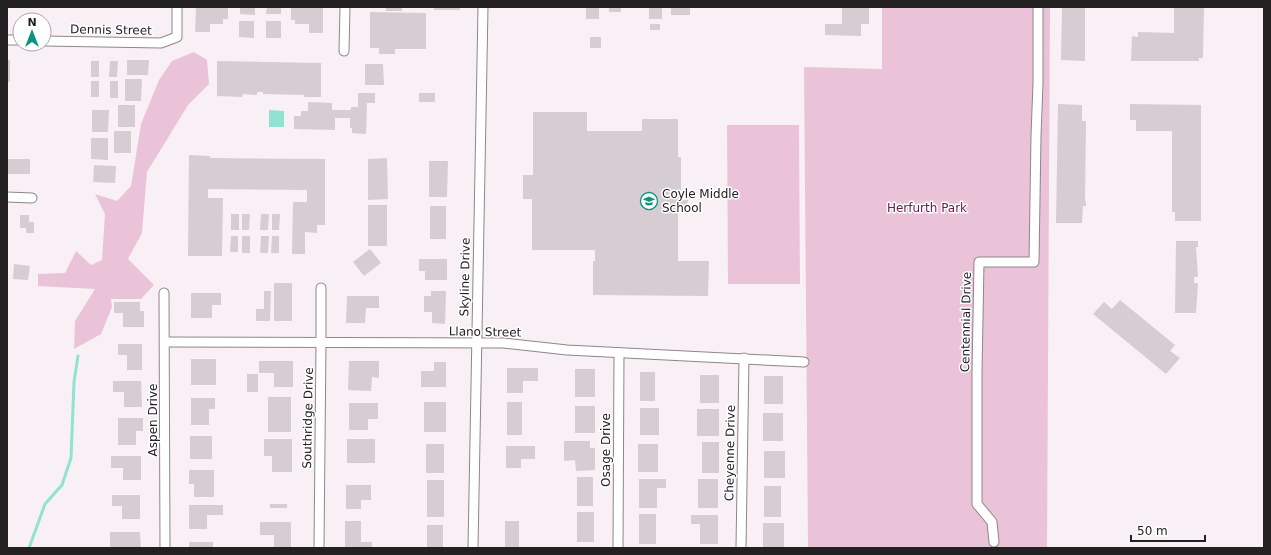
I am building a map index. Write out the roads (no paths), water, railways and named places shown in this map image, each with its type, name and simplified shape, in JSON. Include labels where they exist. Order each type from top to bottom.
[{"type":"street","name":"Dennis Street","points":[[52,41],[161,43],[177,37],[177,7]]},
{"type":"street","points":[[344,7],[344,51]]},
{"type":"street","name":"Skyline Drive","points":[[473,548],[483,7]]},
{"type":"street","name":"Centennial Drive","points":[[994,542],[992,522],[977,504],[979,262],[1034,262],[1038,7]]},
{"type":"street","points":[[7,196],[32,198]]},
{"type":"street","name":"Southridge Drive","points":[[319,548],[322,342],[321,288]]},
{"type":"street","name":"Aspen Drive","points":[[164,292],[166,548]]},
{"type":"street","name":"Llano Street","points":[[165,342],[476,342],[503,343],[567,350],[804,362]]},
{"type":"street","name":"Osage Drive","points":[[618,548],[619,353]]},
{"type":"street","name":"Cheyenne Drive","points":[[741,548],[744,358]]},
{"type":"waterway","points":[[29,548],[45,504],[62,485],[71,458],[74,382],[78,356]]},
{"type":"place","name":"Coyle Middle School","points":[[649,201]]},
{"type":"park label","name":"Herfurth Park","points":[[927,208]]}]
